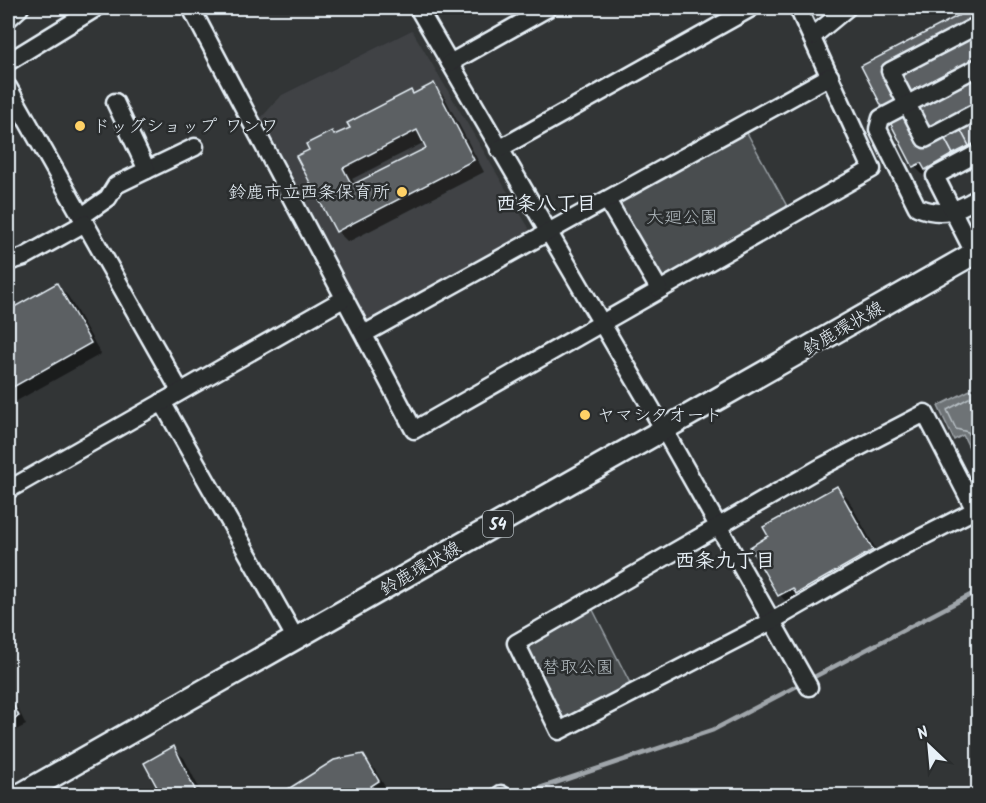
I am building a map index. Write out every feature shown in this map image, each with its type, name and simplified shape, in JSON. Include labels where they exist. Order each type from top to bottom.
[{"type":"main road","name":"鈴鹿環状線","points":[[18,795],[976,252]]},
{"type":"street","points":[[8,19],[20,8]]},
{"type":"street","points":[[8,62],[96,8]]},
{"type":"street","points":[[191,8],[414,430],[872,169],[798,8]]},
{"type":"street","points":[[418,8],[664,430],[808,687]]},
{"type":"street","points":[[450,63],[548,8]]},
{"type":"street","points":[[500,148],[751,8]]},
{"type":"street","points":[[812,37],[847,8]]},
{"type":"street","points":[[978,25],[890,71],[925,139],[978,111]]},
{"type":"street","points":[[978,67],[881,118],[878,129],[917,207],[932,213],[954,213],[978,198]]},
{"type":"street","points":[[364,334],[830,76]]},
{"type":"street","points":[[8,87],[180,391]]},
{"type":"street","points":[[115,102],[147,170]]},
{"type":"street","points":[[8,262],[24,257],[83,219],[108,198],[116,185],[195,147]]},
{"type":"street","points":[[976,252],[934,176],[978,153]]},
{"type":"street","points":[[608,200],[659,290]]},
{"type":"street","points":[[8,490],[345,298]]},
{"type":"street","points":[[162,402],[296,639]]},
{"type":"street","points":[[925,413],[975,510],[883,557],[772,621],[559,731],[516,643],[718,527],[823,466],[925,413]]},
{"type":"shaded area","name":"鈴鹿市立西条保育所","points":[[412,30],[529,228],[526,238],[371,324],[364,322],[258,121],[282,95]]},
{"type":"green space","name":"大廻公園","points":[[746,131],[789,210],[665,280],[658,278],[617,207],[620,199]]},
{"type":"green space","name":"替取公園","points":[[591,606],[631,685],[566,718],[559,717],[527,650],[529,642]]},
{"type":"water","points":[[978,386],[978,466],[963,435],[954,440],[938,406]]},
{"type":"building","points":[[973,8],[978,8],[978,117],[943,135],[953,154],[925,170],[921,163],[913,167],[861,66]]},
{"type":"building","points":[[434,83],[474,160],[336,232],[296,156],[309,150],[306,144],[332,131],[334,135],[350,128],[347,123],[411,90],[413,94]],"holes":[[[417,130],[426,148],[352,185],[343,168]]]},
{"type":"building","points":[[978,117],[978,142],[969,146],[959,127]]},
{"type":"building","points":[[959,127],[969,146],[953,154],[943,135]]},
{"type":"building","points":[[57,283],[91,343],[8,390],[8,307],[9,310]]},
{"type":"building","points":[[837,486],[873,550],[796,594],[793,588],[778,596],[750,547],[768,536],[763,527]]},
{"type":"building","points":[[8,695],[19,716],[8,722]]},
{"type":"building","points":[[174,746],[198,796],[151,796],[159,791],[144,763]]},
{"type":"building","points":[[363,754],[379,781],[371,786],[376,796],[277,796],[334,760]]},
{"type":"building","points":[[143,787],[148,796],[128,796]]},
{"type":"waterway","points":[[516,796],[713,730],[978,591]]},
{"type":"place","name":"ドッグショップ ワンワ","points":[[80,126]]},
{"type":"place","name":"鈴鹿市立西条保育所","points":[[402,192]]},
{"type":"place","name":"ヤマシタオート","points":[[585,415]]},
{"type":"district","name":"西条八丁目","points":[[546,203]]},
{"type":"district","name":"西条九丁目","points":[[725,560]]}]
